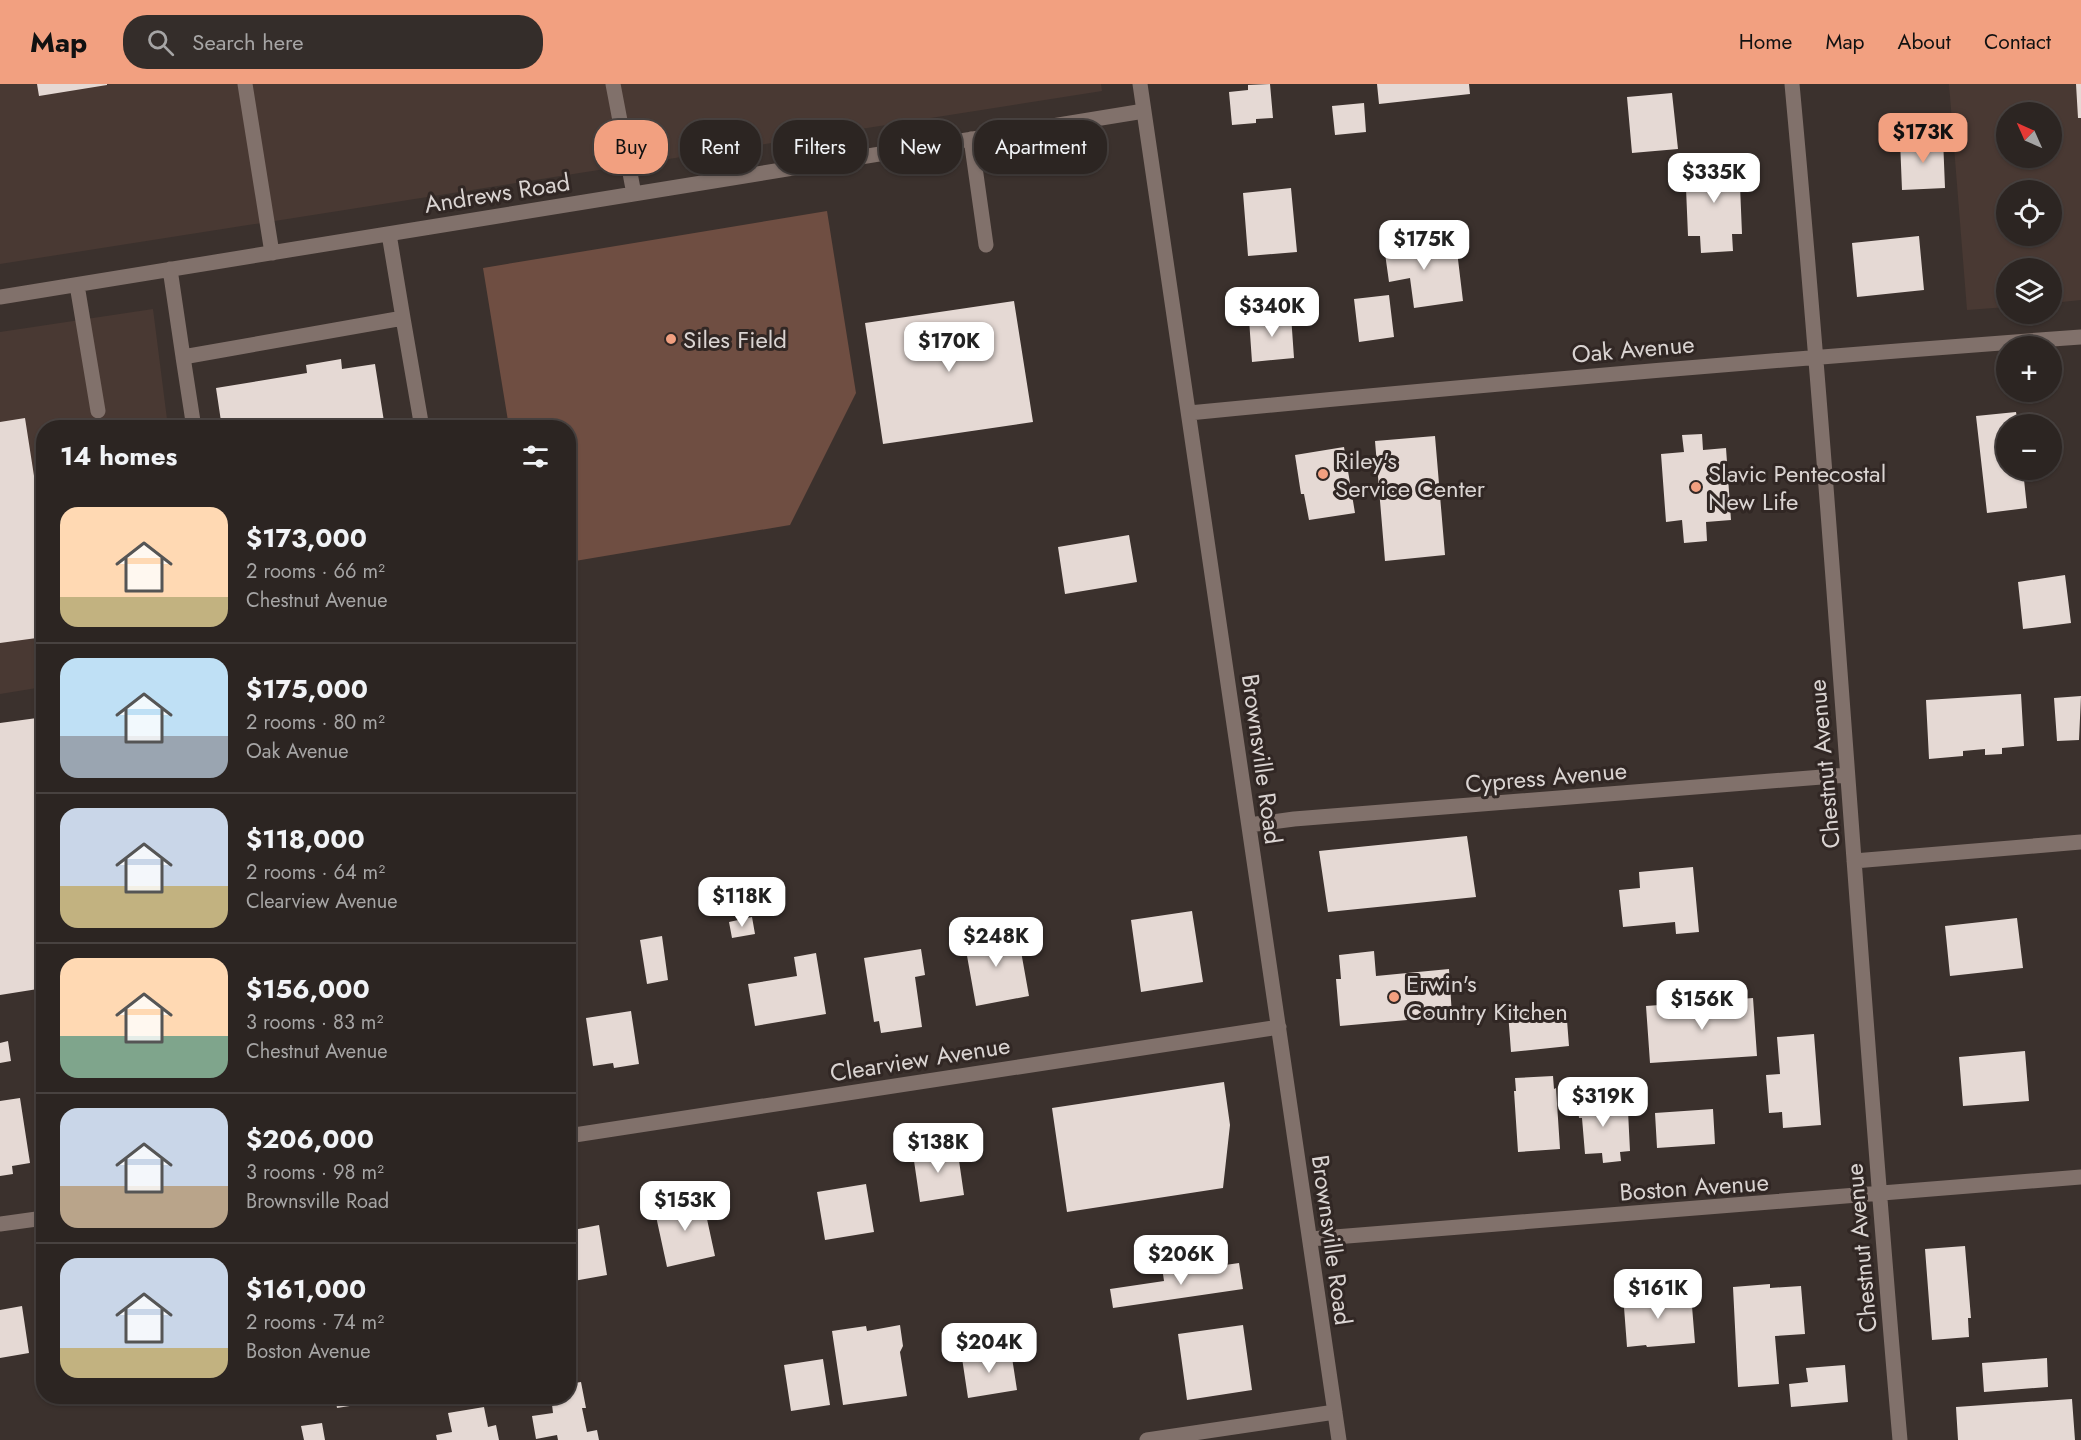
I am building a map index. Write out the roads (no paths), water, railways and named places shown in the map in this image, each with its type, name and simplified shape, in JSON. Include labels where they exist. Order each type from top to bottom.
[{"type":"street","points":[[245,84],[272,253]]},
{"type":"street","points":[[613,84],[634,194]]},
{"type":"street","name":"Brownsville Road","points":[[1140,84],[1339,1440]]},
{"type":"street","name":"Chestnut Avenue","points":[[1792,84],[1815,357],[1878,1195],[1900,1440]]},
{"type":"street","name":"Andrews Road","points":[[0,297],[1144,111]]},
{"type":"street","points":[[970,140],[986,244]]},
{"type":"street","points":[[388,234],[421,420]]},
{"type":"street","points":[[170,269],[193,420]]},
{"type":"street","points":[[77,285],[98,411]]},
{"type":"street","points":[[183,357],[403,318]]},
{"type":"street","name":"Oak Avenue","points":[[1189,413],[1456,387],[2081,337]]},
{"type":"street","name":"Cypress Avenue","points":[[1249,825],[1294,819],[1847,775]]},
{"type":"street","points":[[1854,861],[2081,842]]},
{"type":"street","name":"Clearview Avenue","points":[[576,1136],[1279,1027]]},
{"type":"street","name":"Boston Avenue","points":[[1310,1239],[2081,1177]]},
{"type":"street","points":[[0,1224],[36,1219]]},
{"type":"street","points":[[1147,1440],[1335,1412]]},
{"type":"place","name":"Siles Field","points":[[671,339]]},
{"type":"place","name":"Riley's Service Center","points":[[1323,474]]},
{"type":"place","name":"Slavic Pentecostal New Life","points":[[1696,487]]},
{"type":"place","name":"Erwin's Country Kitchen","points":[[1394,997]]}]
